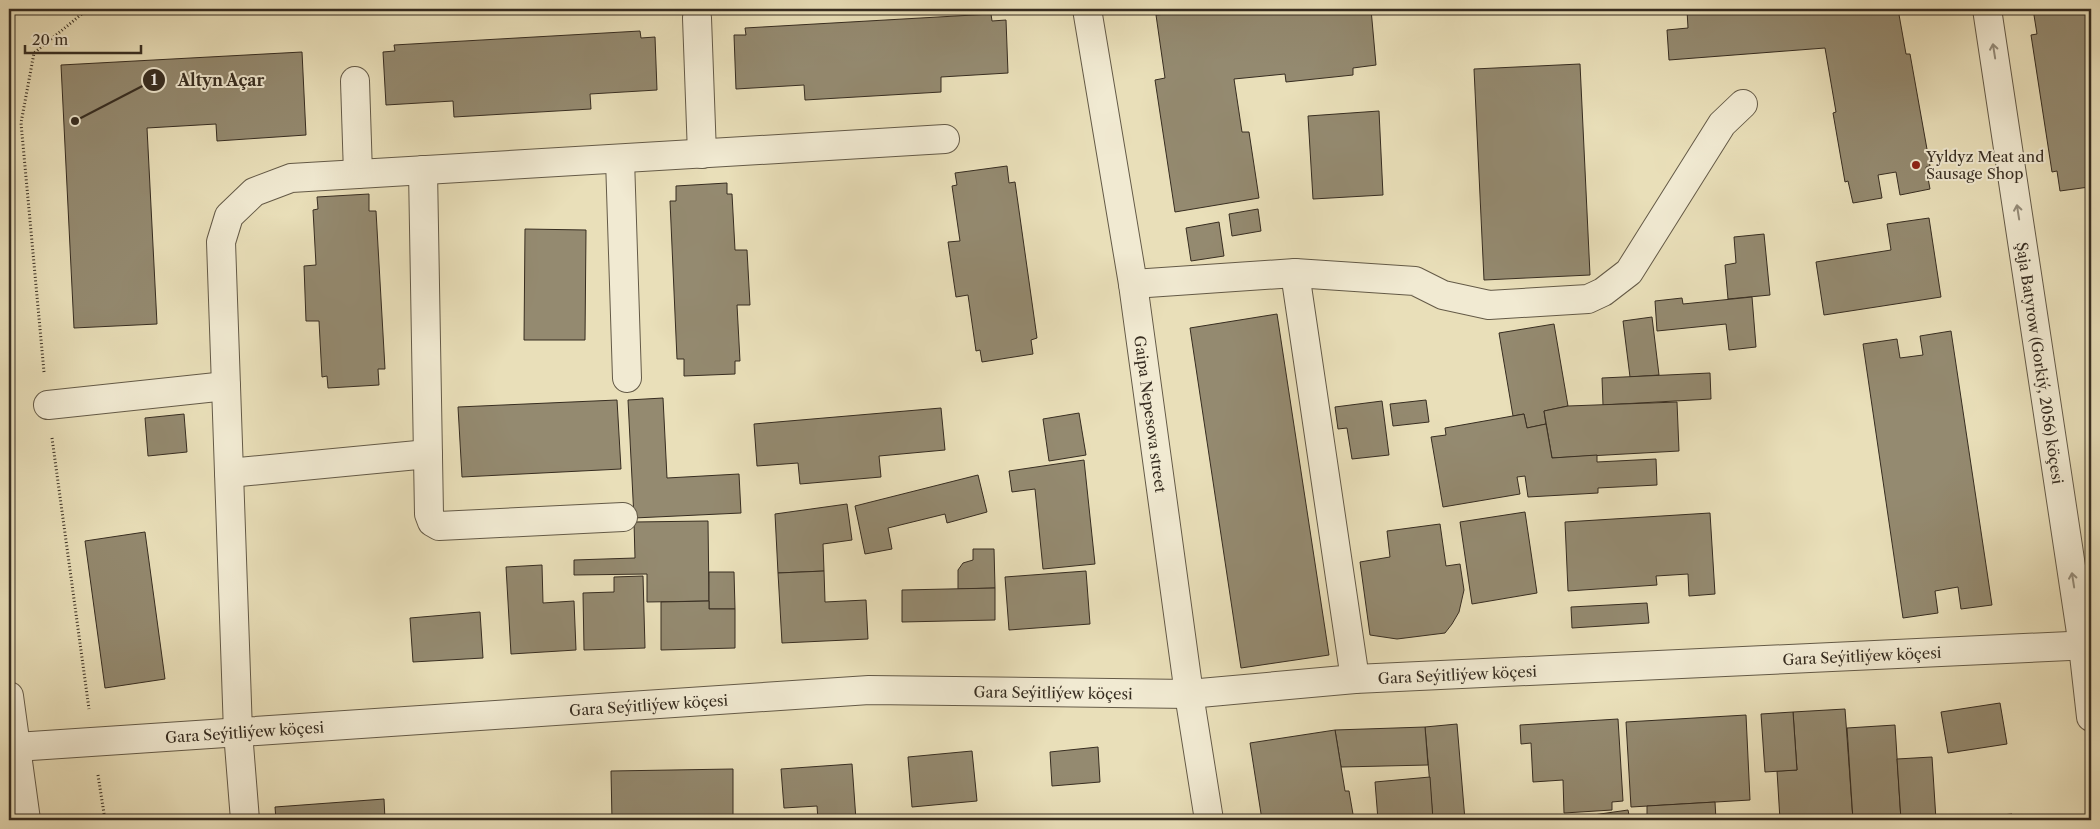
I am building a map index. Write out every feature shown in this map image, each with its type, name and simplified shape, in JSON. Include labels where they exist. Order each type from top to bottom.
[{"type":"street","name":"Gaipa Nepesova street","points":[[1087,9],[1133,284],[1189,694],[1209,820]]},
{"type":"street","name":"Şaja Batyrow (Gorkiý, 2056) köçesi","points":[[1987,9],[2087,646],[2091,717]]},
{"type":"street","points":[[697,18],[702,154]]},
{"type":"street","points":[[355,81],[358,174]]},
{"type":"street","points":[[1133,284],[1295,273],[1416,282],[1443,295],[1489,304],[1588,299],[1603,292],[1629,272],[1722,124],[1743,104]]},
{"type":"street","points":[[245,820],[238,732],[221,242],[229,216],[254,192],[291,178],[945,139]]},
{"type":"street","points":[[620,159],[627,378]]},
{"type":"street","points":[[424,170],[429,514],[432,522],[439,526],[623,517]]},
{"type":"street","points":[[1295,273],[1355,679]]},
{"type":"street","points":[[48,405],[226,386]]},
{"type":"street","points":[[229,473],[428,454]]},
{"type":"street","name":"Gara Seýitliýew köçesi","points":[[16,747],[869,690],[1189,694],[1355,679],[2087,646]]},
{"type":"street","points":[[9,696],[26,820]]},
{"type":"building","points":[[1220,9],[1371,9],[1376,65],[1353,68],[1353,75],[1286,82],[1285,74],[1234,79],[1242,132],[1249,132],[1259,198],[1175,212],[1155,80],[1165,78],[1156,15]]},
{"type":"building","points":[[1665,9],[1898,9],[1906,54],[1910,54],[1930,166],[1926,167],[1930,189],[1900,195],[1896,172],[1878,175],[1882,198],[1853,203],[1848,181],[1845,182],[1833,113],[1836,112],[1825,48],[1669,60],[1667,30],[1688,28],[1687,10],[1666,11]]},
{"type":"building","points":[[2033,9],[2091,9],[2091,166],[2086,166],[2089,187],[2060,191],[2057,171],[2052,172],[2031,35],[2037,34]]},
{"type":"building","points":[[991,14],[992,21],[1006,20],[1008,73],[941,77],[941,92],[805,100],[804,85],[736,89],[734,35],[746,35],[745,28]]},
{"type":"building","points":[[640,31],[641,38],[655,37],[657,90],[590,94],[591,109],[454,117],[453,101],[386,105],[383,52],[395,51],[394,45]]},
{"type":"building","points":[[302,52],[306,135],[217,141],[216,124],[147,128],[157,324],[74,328],[61,65]]},
{"type":"building","points":[[1580,64],[1590,275],[1484,280],[1474,69]]},
{"type":"building","points":[[1379,111],[1383,195],[1313,199],[1308,116]]},
{"type":"building","points":[[1007,166],[1009,183],[1015,182],[1037,338],[1031,340],[1033,354],[982,362],[980,350],[976,351],[968,295],[956,297],[948,242],[960,241],[952,186],[957,185],[955,173]]},
{"type":"building","points":[[727,183],[727,194],[732,194],[735,250],[747,250],[750,305],[737,305],[740,361],[735,361],[735,374],[684,376],[684,359],[677,359],[670,201],[676,201],[676,186]]},
{"type":"building","points":[[369,194],[369,211],[376,211],[385,369],[378,369],[379,385],[328,388],[327,376],[322,377],[319,321],[306,321],[304,266],[316,265],[313,210],[318,209],[317,197]]},
{"type":"building","points":[[1258,209],[1261,231],[1232,236],[1229,214]]},
{"type":"building","points":[[1929,218],[1941,297],[1824,315],[1816,262],[1891,250],[1887,224]]},
{"type":"building","points":[[1219,222],[1224,256],[1191,261],[1186,228]]},
{"type":"building","points":[[525,229],[586,230],[585,340],[524,340]]},
{"type":"building","points":[[1764,234],[1770,295],[1728,299],[1725,265],[1736,263],[1734,237]]},
{"type":"building","points":[[1752,297],[1756,347],[1729,350],[1726,324],[1657,331],[1655,301],[1682,298],[1683,304]]},
{"type":"building","points":[[1277,314],[1329,655],[1241,668],[1190,328]]},
{"type":"building","points":[[1652,317],[1659,375],[1630,377],[1623,321]]},
{"type":"building","points":[[1554,324],[1568,406],[1544,411],[1546,424],[1527,428],[1524,414],[1513,416],[1499,333]]},
{"type":"building","points":[[1951,331],[1992,605],[1961,609],[1958,587],[1935,591],[1938,613],[1903,618],[1863,344],[1897,339],[1900,358],[1923,355],[1920,336]]},
{"type":"building","points":[[1710,373],[1711,399],[1603,405],[1602,378]]},
{"type":"building","points":[[663,398],[667,478],[739,474],[741,513],[634,518],[628,400]]},
{"type":"building","points":[[617,400],[621,469],[462,477],[458,407]]},
{"type":"building","points":[[1426,400],[1429,422],[1393,426],[1390,404]]},
{"type":"building","points":[[1382,401],[1389,455],[1352,459],[1347,428],[1338,429],[1335,407]]},
{"type":"building","points":[[1677,402],[1679,451],[1552,458],[1544,411],[1568,406]]},
{"type":"building","points":[[941,408],[945,450],[879,456],[881,477],[800,484],[798,463],[757,466],[754,424]]},
{"type":"building","points":[[1079,413],[1086,455],[1049,461],[1043,419]]},
{"type":"building","points":[[184,414],[187,452],[148,456],[145,418]]},
{"type":"building","points":[[1524,414],[1527,428],[1546,424],[1552,458],[1597,455],[1597,462],[1656,459],[1657,485],[1598,488],[1598,493],[1528,497],[1525,476],[1517,477],[1520,494],[1443,507],[1431,437],[1446,435],[1445,428]]},
{"type":"building","points":[[2087,417],[2091,417],[2091,442]]},
{"type":"building","points":[[1084,460],[1095,564],[1043,569],[1035,489],[1012,492],[1009,471]]},
{"type":"building","points":[[978,475],[987,512],[947,523],[945,514],[888,528],[892,549],[865,554],[855,506]]},
{"type":"building","points":[[847,504],[852,540],[823,544],[824,571],[778,573],[775,514]]},
{"type":"building","points":[[1525,512],[1537,593],[1472,604],[1460,522]]},
{"type":"building","points":[[1710,513],[1715,594],[1689,596],[1688,574],[1656,576],[1657,585],[1568,591],[1565,522]]},
{"type":"building","points":[[708,521],[709,601],[647,602],[647,574],[574,575],[574,560],[635,558],[634,522]]},
{"type":"building","points":[[1440,524],[1446,566],[1460,564],[1464,590],[1459,612],[1452,624],[1445,633],[1397,639],[1370,635],[1360,562],[1390,557],[1387,531]]},
{"type":"building","points":[[145,532],[165,679],[105,688],[85,541]]},
{"type":"building","points":[[973,549],[994,549],[995,588],[958,589],[958,570],[963,563],[973,560]]},
{"type":"building","points":[[542,565],[543,603],[574,601],[576,650],[511,654],[506,567]]},
{"type":"building","points":[[824,571],[825,602],[866,600],[868,639],[782,643],[778,573]]},
{"type":"building","points":[[1086,571],[1090,624],[1009,630],[1005,577]]},
{"type":"building","points":[[709,572],[734,572],[735,609],[709,609]]},
{"type":"building","points":[[643,576],[645,648],[584,650],[583,593],[614,592],[614,577]]},
{"type":"building","points":[[995,588],[995,620],[902,622],[902,590]]},
{"type":"building","points":[[709,601],[709,609],[735,609],[735,648],[661,650],[661,602]]},
{"type":"building","points":[[1647,603],[1649,623],[1572,628],[1571,607]]},
{"type":"building","points":[[480,612],[483,658],[413,662],[410,618]]},
{"type":"building","points":[[2000,703],[2007,744],[1948,753],[1941,712]]},
{"type":"building","points":[[1845,709],[1853,820],[1780,820],[1777,771],[1797,770],[1793,712]]},
{"type":"building","points":[[1793,712],[1797,770],[1765,772],[1761,714]]},
{"type":"building","points":[[1746,715],[1750,800],[1631,807],[1626,722]]},
{"type":"building","points":[[1618,719],[1623,801],[1612,802],[1612,810],[1564,813],[1563,780],[1533,782],[1531,743],[1521,744],[1520,725]]},
{"type":"building","points":[[1457,724],[1465,820],[1433,820],[1425,727]]},
{"type":"building","points":[[1895,725],[1901,820],[1853,820],[1847,728]]},
{"type":"building","points":[[1425,727],[1428,765],[1341,767],[1335,730]]},
{"type":"building","points":[[1335,730],[1345,791],[1349,791],[1354,820],[1262,820],[1250,743]]},
{"type":"building","points":[[1098,747],[1100,782],[1052,786],[1050,752]]},
{"type":"building","points":[[972,751],[977,801],[912,807],[908,757]]},
{"type":"building","points":[[1932,757],[1936,820],[1901,820],[1897,759]]},
{"type":"building","points":[[852,764],[856,820],[818,820],[817,806],[784,808],[781,769]]},
{"type":"building","points":[[733,769],[733,820],[612,820],[611,771]]},
{"type":"building","points":[[1430,777],[1433,820],[1378,820],[1375,782]]},
{"type":"building","points":[[384,799],[385,820],[276,820],[275,807]]},
{"type":"building","points":[[1715,802],[1716,820],[1647,820],[1647,806]]},
{"type":"building","points":[[1628,810],[1630,820],[1579,820],[1579,817]]},
{"type":"building","points":[[2012,814],[2013,820],[1961,819]]},
{"type":"building","points":[[1570,817],[1571,820],[1536,820]]},
{"type":"place","name":"Altyn Açar","points":[[75,121]]},
{"type":"place","name":"Yyldyz Meat and Sausage Shop","points":[[1916,165]]}]
